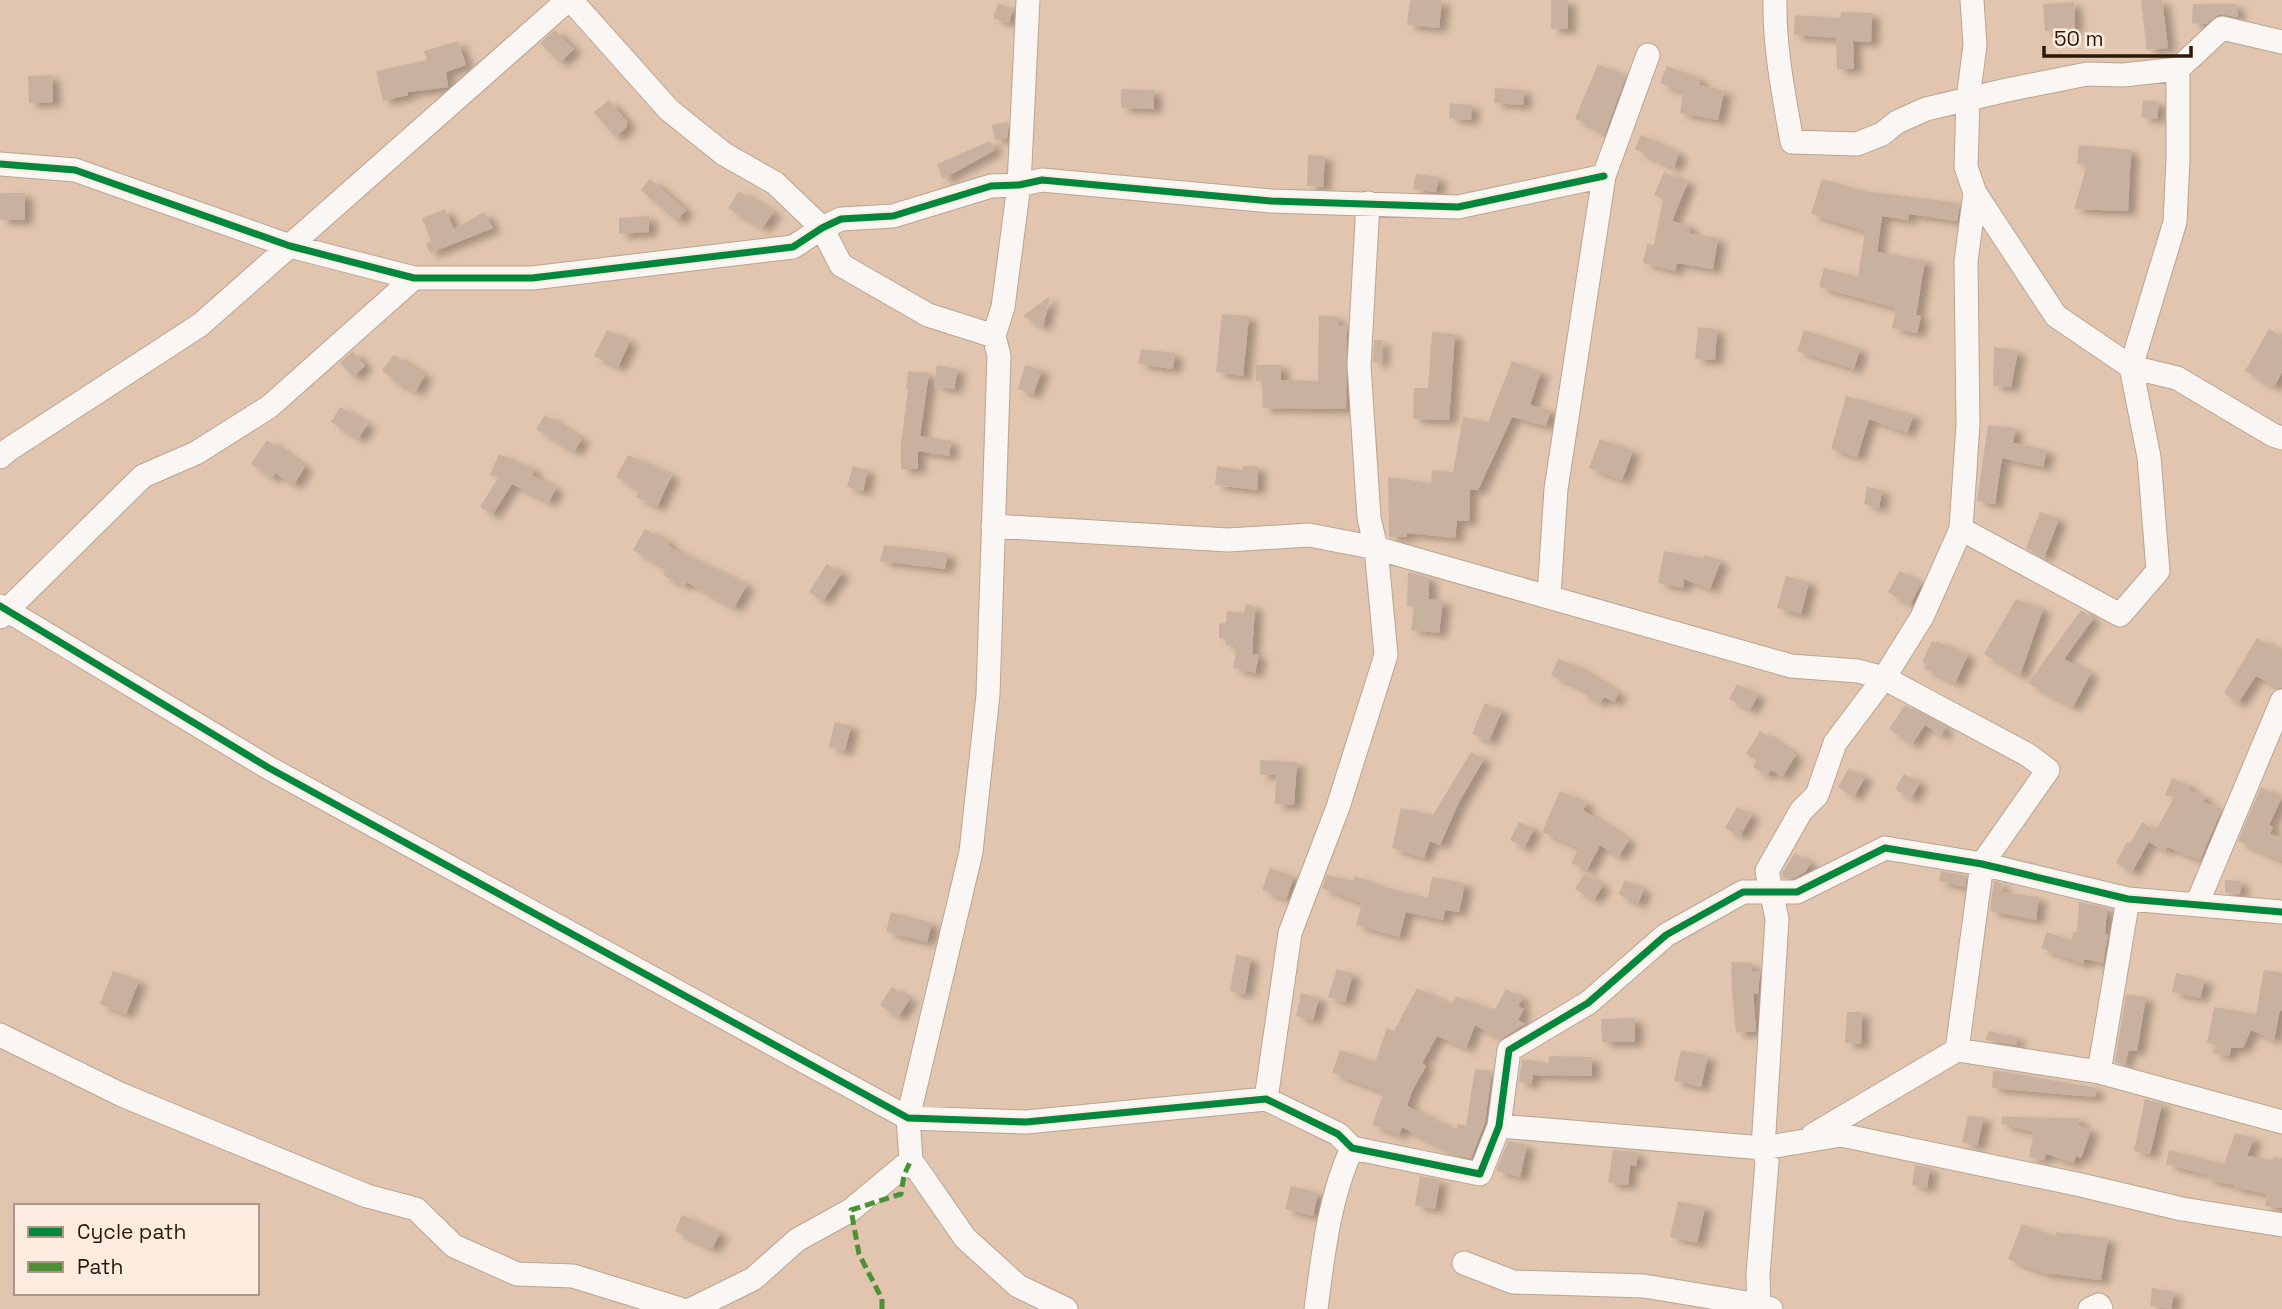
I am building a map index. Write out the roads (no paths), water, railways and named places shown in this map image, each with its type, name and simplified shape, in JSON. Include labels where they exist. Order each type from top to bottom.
[{"type":"street","points":[[0,457],[200,325],[569,0],[669,110],[724,154],[775,183],[822,228],[841,265],[928,315],[994,336]]},
{"type":"street","points":[[1028,0],[1020,185],[1003,307],[994,336],[999,356],[988,695],[971,852],[908,1118],[911,1160],[965,1238],[1018,1286],[1066,1309]]},
{"type":"street","points":[[1775,0],[1774,18],[1792,142],[1857,144],[1882,134],[1897,122],[1926,109],[1968,99],[2087,74],[2123,75],[2178,69],[2222,28],[2282,42]]},
{"type":"street","points":[[1972,0],[1975,45],[1968,99],[1966,167],[1975,194],[2056,316],[2131,367],[2177,378],[2282,438]]},
{"type":"street","points":[[1549,596],[1556,489],[1604,176],[1648,55]]},
{"type":"street","points":[[1961,529],[2120,615],[2158,571],[2149,457],[2131,367],[2175,222],[2178,69]]},
{"type":"street","points":[[0,164],[75,170],[290,246],[414,278],[532,278],[793,247],[841,219],[893,216],[991,186],[1020,185],[1042,180],[1271,201],[1368,202],[1458,207],[1604,176]]},
{"type":"street","points":[[1464,1263],[1513,1282],[1644,1286],[1763,1308],[1758,1275],[1767,1162],[1763,1148],[1777,919],[1767,871],[1801,811],[1817,795],[1835,743],[1884,678],[1922,617],[1961,529],[1968,424],[1966,261],[1975,194]]},
{"type":"street","points":[[1266,1099],[1290,933],[1338,807],[1386,655],[1376,548],[1369,518],[1359,365],[1368,202]]},
{"type":"street","points":[[414,278],[269,407],[196,453],[143,476],[2,611],[269,768],[908,1118],[1026,1122],[1266,1099],[1338,1134],[1352,1148],[1480,1174],[1499,1126],[1509,1050],[1588,1003],[1666,935],[1743,891],[1797,892],[1885,848],[1982,864],[2128,898],[2282,912]]},
{"type":"street","points":[[993,526],[1227,540],[1309,535],[1376,548],[1791,666],[1858,671],[1884,678],[2028,755],[2048,770],[1982,864],[1957,1050]]},
{"type":"street","points":[[2197,904],[2282,702]]},
{"type":"street","points":[[2099,1072],[2128,898]]},
{"type":"street","points":[[0,1035],[135,1100],[367,1196],[416,1209],[454,1247],[517,1274],[573,1276],[680,1309]]},
{"type":"street","points":[[1799,1143],[1957,1050],[2099,1072],[2282,1122]]},
{"type":"street","points":[[1499,1126],[1763,1148],[1841,1136],[2081,1185],[2182,1209],[2282,1226]]},
{"type":"street","points":[[1316,1309],[1326,1235],[1342,1168],[1352,1148]]},
{"type":"street","points":[[692,1309],[753,1279],[797,1240],[851,1210],[911,1160]]},
{"type":"street","points":[[2090,1309],[2099,1305],[2101,1309]]}]
